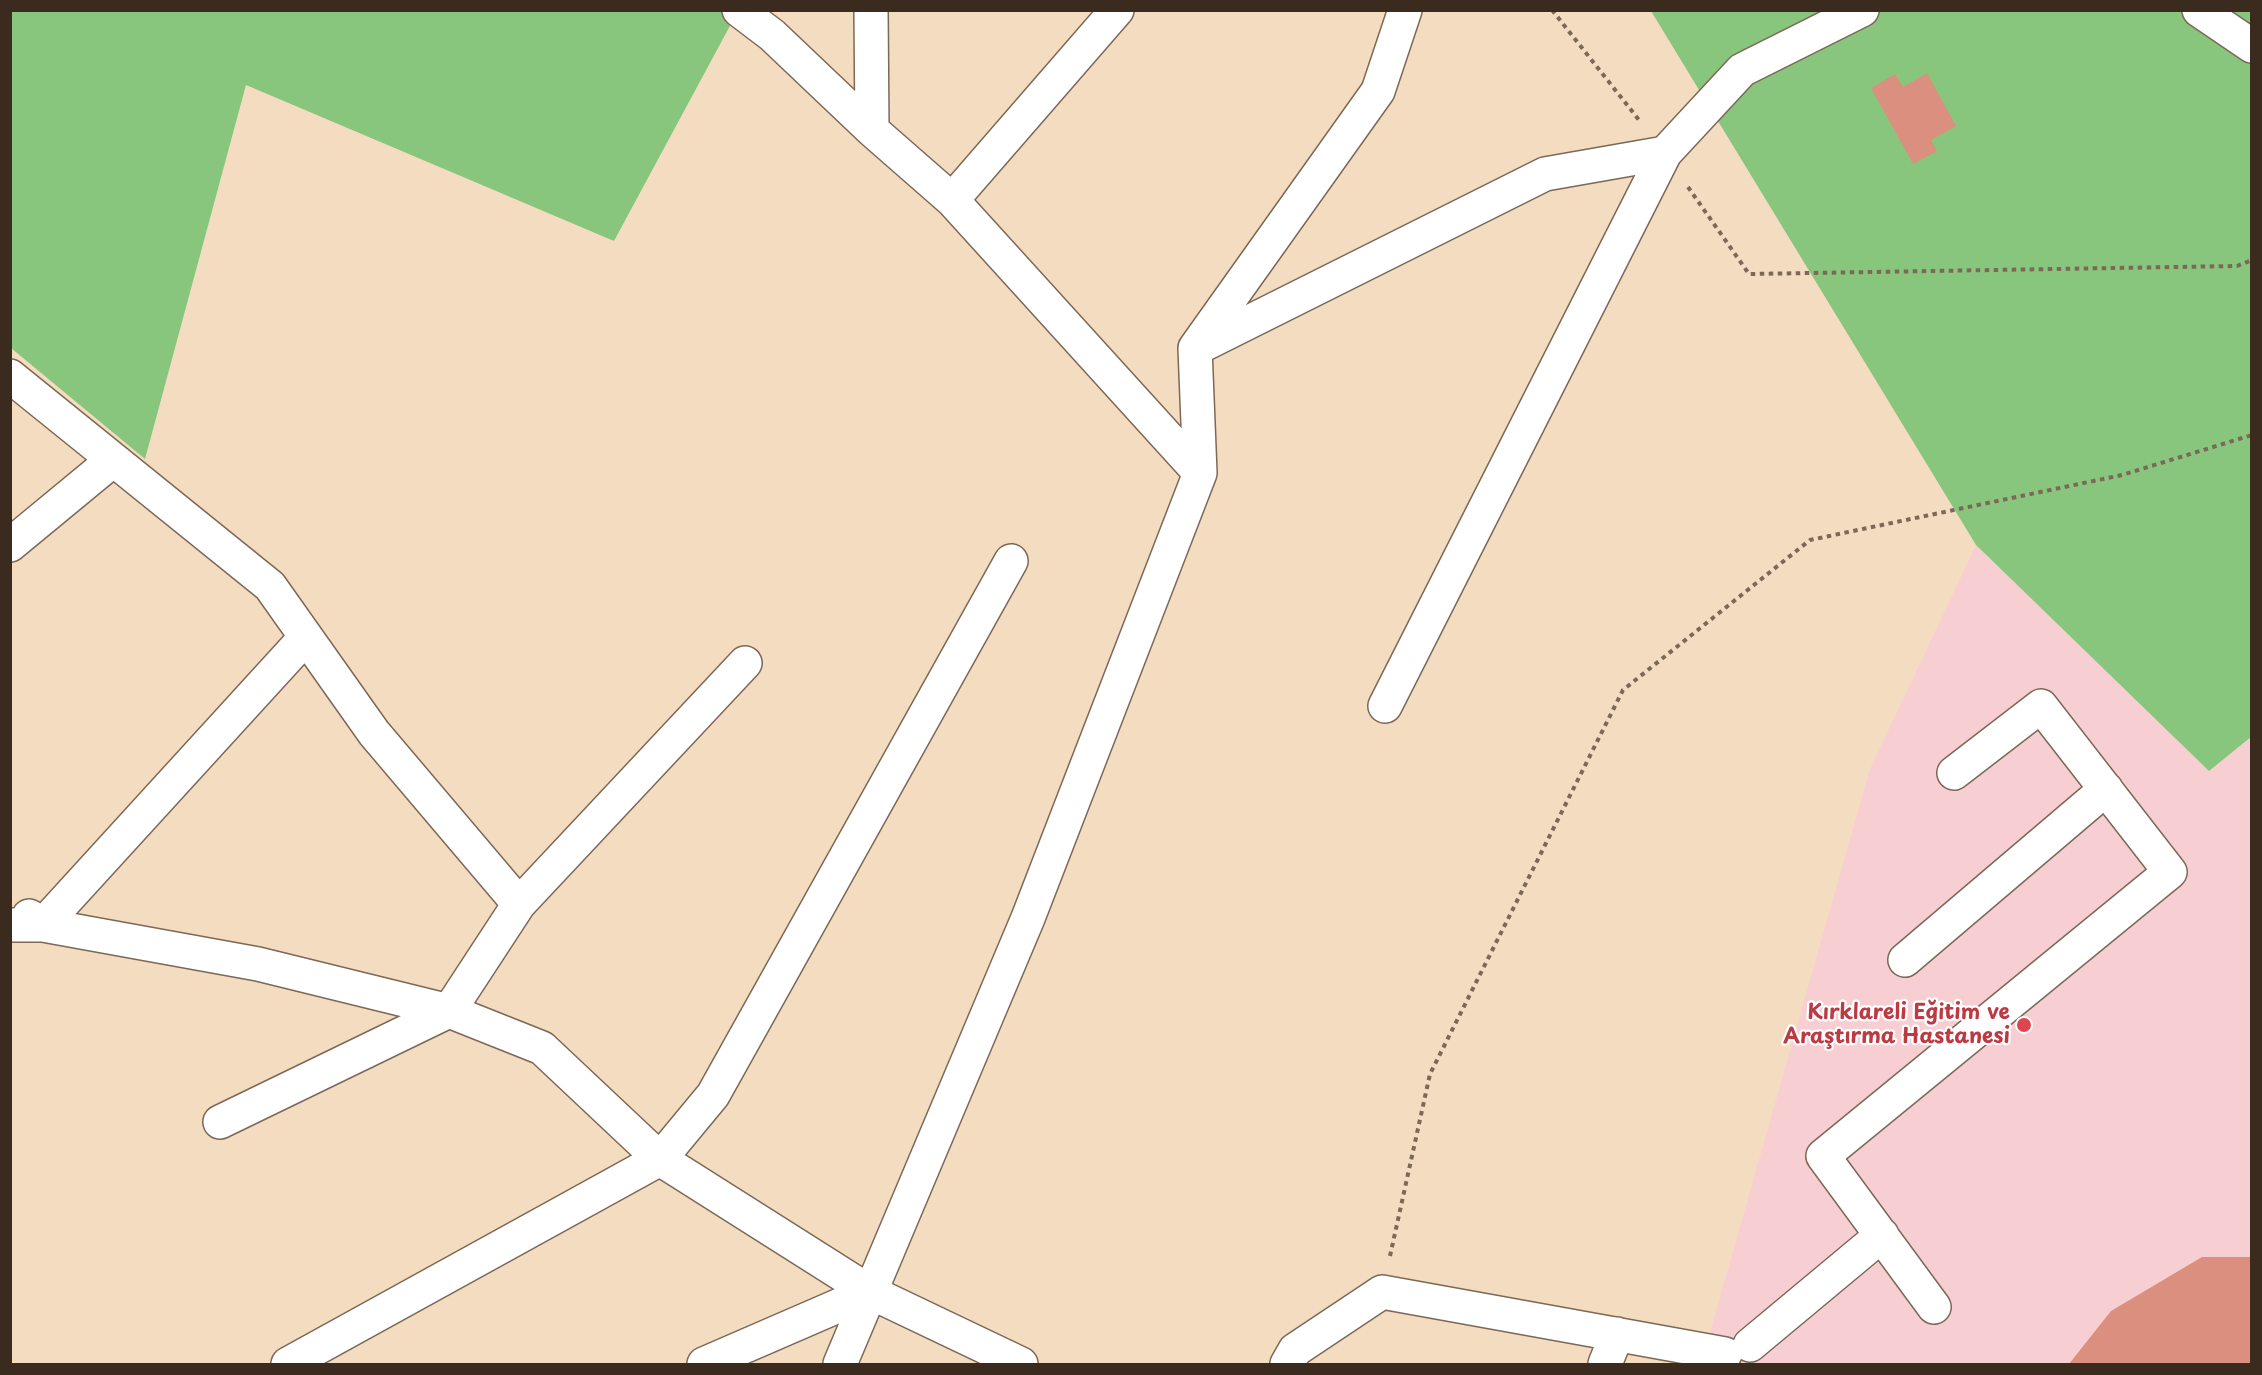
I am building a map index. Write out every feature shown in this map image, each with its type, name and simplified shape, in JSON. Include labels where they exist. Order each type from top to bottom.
[{"type":"street","points":[[740,10],[772,35],[872,130],[952,200],[1200,473]]},
{"type":"street","points":[[871,10],[872,130]]},
{"type":"street","points":[[952,200],[1117,10]]},
{"type":"street","points":[[840,1365],[1028,918],[1200,473],[1195,348],[1378,91],[1405,10]]},
{"type":"street","points":[[1385,706],[1665,153],[1742,70],[1862,10]]},
{"type":"street","points":[[2199,10],[2252,46]]},
{"type":"street","points":[[1195,348],[1545,174],[1665,153]]},
{"type":"street","points":[[10,376],[270,586],[374,733],[519,904]]},
{"type":"street","points":[[10,545],[113,460]]},
{"type":"street","points":[[288,1365],[660,1159],[713,1095],[1011,561]]},
{"type":"street","points":[[43,925],[306,637]]},
{"type":"street","points":[[220,1122],[448,1011],[519,904],[745,663]]},
{"type":"street","points":[[1934,1307],[1823,1156],[2170,872],[2041,706],[1954,773]]},
{"type":"street","points":[[1905,960],[2106,789]]},
{"type":"street","points":[[10,903],[43,925]]},
{"type":"street","points":[[10,925],[43,925],[258,964],[448,1011],[542,1048],[660,1159],[870,1292],[1021,1365]]},
{"type":"street","points":[[1287,1365],[1295,1350],[1382,1292],[1617,1334],[1737,1349],[1882,1235]]},
{"type":"street","points":[[704,1365],[870,1292]]},
{"type":"street","points":[[1605,1365],[1617,1334]]},
{"type":"path","points":[[1749,274],[2237,266],[2252,260]]},
{"type":"path","points":[[1382,1292],[1430,1074],[1623,690],[1810,540],[2122,475],[2252,435]]},
{"type":"shaded area","name":"Kırklareli Eğitim ve Araştırma Hastanesi","points":[[1976,545],[2209,771],[2251,737],[2251,1364],[1701,1364],[1870,769]]},
{"type":"green space","points":[[10,11],[738,11],[614,241],[246,85],[145,459],[11,348]]},
{"type":"green space","points":[[1651,11],[2251,11],[2251,737],[2209,771],[1976,545]]},
{"type":"building","points":[[1927,73],[1956,126],[1931,140],[1937,151],[1913,164],[1871,88],[1895,74],[1903,87]]},
{"type":"building","points":[[2202,1257],[2252,1257],[2252,1364],[2069,1364],[2111,1311]]},
{"type":"place","name":"Kırklareli Eğitim ve Araştırma Hastanesi","points":[[2024,1025]]}]
